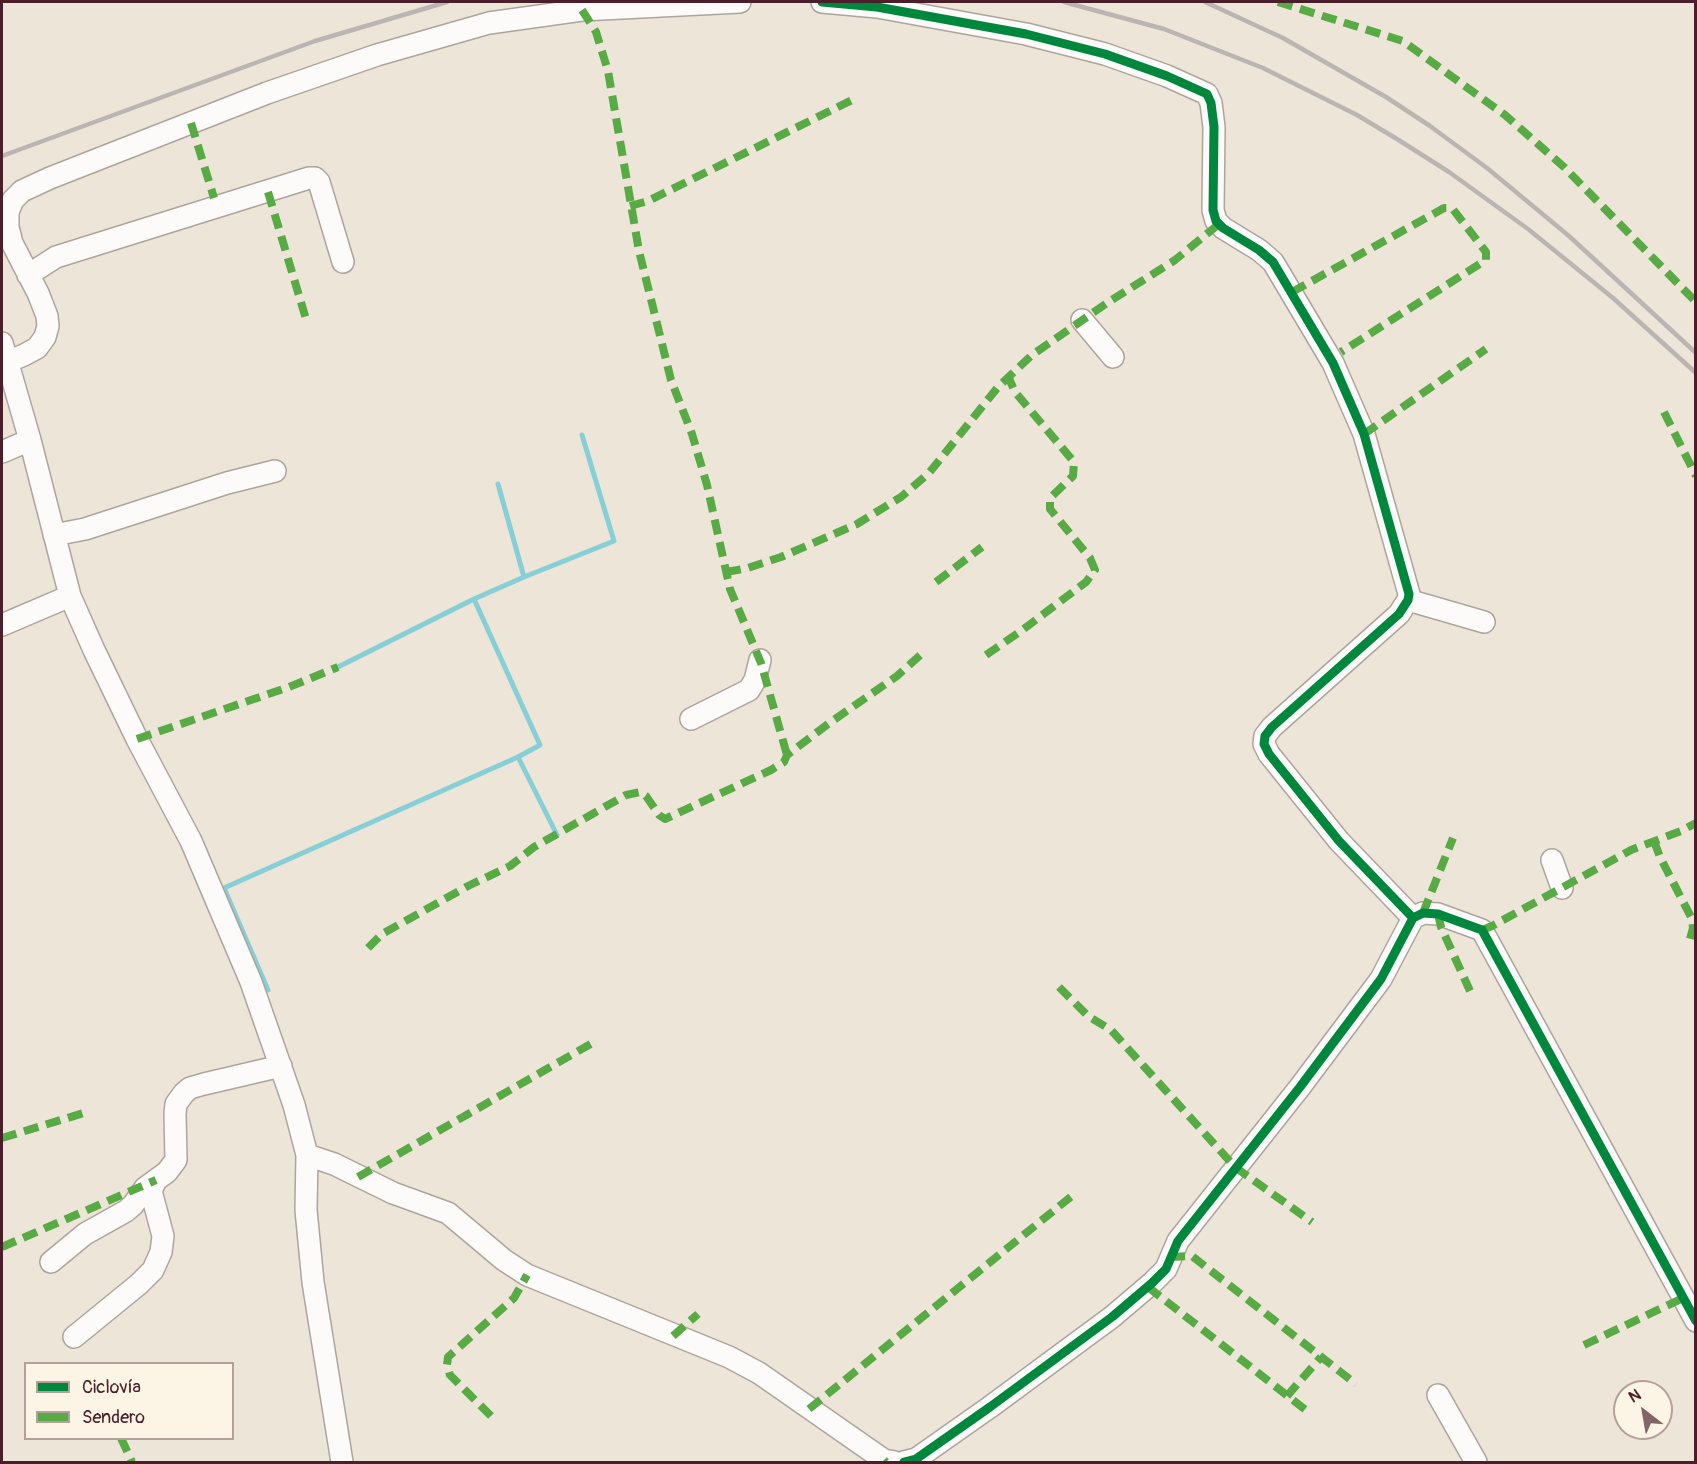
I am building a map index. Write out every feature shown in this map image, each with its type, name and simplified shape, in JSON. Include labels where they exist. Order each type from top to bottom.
[{"type":"street","points":[[342,1462],[312,1272],[306,1210],[307,1155],[294,1105],[251,982],[191,841],[137,739],[70,596],[30,440],[5,360],[24,355],[37,348],[45,337],[48,326],[47,316],[38,293],[12,243],[8,227],[8,212],[13,200],[22,191],[50,178],[267,93],[377,55],[489,23],[582,10],[740,2]]},
{"type":"street","points":[[822,2],[877,7],[1026,34],[1105,54],[1167,76],[1207,94],[1211,103],[1214,127],[1213,210],[1216,221],[1222,228],[1259,250],[1273,262],[1333,363],[1364,434],[1408,586],[1408,600],[1399,614],[1272,727],[1265,736],[1264,744],[1269,754],[1340,841],[1413,918]]},
{"type":"street","points":[[28,275],[56,257],[309,178],[315,178],[319,182],[343,262]]},
{"type":"street","points":[[1082,320],[1113,357]]},
{"type":"street","points":[[2,452],[30,440]]},
{"type":"street","points":[[54,535],[85,529],[227,483],[275,471]]},
{"type":"street","points":[[2,625],[70,596]]},
{"type":"street","points":[[1408,600],[1484,622]]},
{"type":"street","points":[[691,719],[749,690],[755,680],[760,660]]},
{"type":"street","points":[[1552,860],[1562,888]]},
{"type":"street","points":[[904,1462],[916,1459],[990,1407],[1112,1317],[1166,1269],[1178,1241],[1300,1087],[1381,978],[1413,918],[1418,914],[1431,912],[1482,930],[1695,1321]]},
{"type":"street","points":[[51,1262],[85,1234],[126,1211],[145,1188],[167,1172],[176,1160],[176,1104],[184,1093],[190,1088],[204,1084],[281,1066]]},
{"type":"street","points":[[307,1155],[334,1164],[393,1193],[448,1214],[504,1260],[527,1275],[729,1357],[759,1373],[884,1460],[895,1462]]},
{"type":"street","points":[[74,1337],[153,1270],[161,1252],[163,1236],[152,1191],[156,1180]]},
{"type":"street","points":[[1438,1395],[1476,1462]]},
{"type":"waterway","points":[[498,484],[524,577],[614,541],[582,435]]},
{"type":"waterway","points":[[338,667],[474,599],[524,577]]},
{"type":"waterway","points":[[268,990],[224,888],[518,757],[540,745],[474,599]]},
{"type":"waterway","points":[[518,757],[557,835]]},
{"type":"railway","points":[[2,156],[315,41],[447,2]]},
{"type":"railway","points":[[1064,2],[1164,29],[1263,68],[1357,115],[1449,172],[1528,229],[1613,298],[1696,373]]},
{"type":"railway","points":[[1205,2],[1283,38],[1386,97],[1430,126],[1487,168],[1569,236],[1696,353]]},
{"type":"marked path","points":[[1278,2],[1403,41],[1505,115],[1564,167],[1696,302]]},
{"type":"marked path","points":[[582,10],[596,32],[608,71],[639,251],[671,380],[692,434],[707,485],[730,589],[761,663],[787,755]]},
{"type":"marked path","points":[[630,206],[648,201],[852,100]]},
{"type":"marked path","points":[[191,123],[214,198]]},
{"type":"marked path","points":[[268,192],[306,319]]},
{"type":"marked path","points":[[1292,292],[1444,208],[1452,208],[1486,252],[1486,260],[1341,352]]},
{"type":"marked path","points":[[726,572],[748,568],[781,557],[857,524],[901,497],[929,473],[998,387],[1032,355],[1110,301],[1175,260],[1219,224]]},
{"type":"marked path","points":[[1364,434],[1486,349]]},
{"type":"marked path","points":[[986,655],[1086,582],[1095,570],[1090,558],[1050,509],[1050,498],[1073,476],[1074,462],[1015,392],[1008,376]]},
{"type":"marked path","points":[[1664,412],[1696,476]]},
{"type":"marked path","points":[[936,582],[982,547]]},
{"type":"marked path","points":[[368,948],[382,934],[468,886],[510,866],[534,847],[626,795],[640,792],[665,819],[771,770],[784,762],[787,755],[828,724],[897,676],[926,650]]},
{"type":"marked path","points":[[137,739],[289,687],[338,667]]},
{"type":"marked path","points":[[1482,930],[1631,850],[1696,823]]},
{"type":"marked path","points":[[1423,913],[1453,838]]},
{"type":"marked path","points":[[1654,841],[1692,919],[1693,928],[1690,939]]},
{"type":"marked path","points":[[1438,914],[1441,927],[1470,991]]},
{"type":"marked path","points":[[1059,987],[1088,1016],[1111,1030],[1235,1167],[1312,1222]]},
{"type":"marked path","points":[[358,1177],[594,1042]]},
{"type":"marked path","points":[[2,1138],[87,1112]]},
{"type":"marked path","points":[[2,1247],[156,1180]]},
{"type":"marked path","points":[[809,1409],[1073,1195]]},
{"type":"marked path","points":[[1170,1257],[1192,1256],[1356,1384]]},
{"type":"marked path","points":[[491,1416],[450,1375],[447,1365],[448,1357],[514,1298],[527,1275]]},
{"type":"marked path","points":[[1148,1287],[1307,1411]]},
{"type":"marked path","points":[[1584,1345],[1683,1298]]},
{"type":"marked path","points":[[673,1336],[698,1314]]},
{"type":"marked path","points":[[1287,1396],[1321,1357]]},
{"type":"marked path","points":[[122,1440],[132,1462]]},
{"type":"cycle path","points":[[822,2],[877,7],[1026,34],[1105,54],[1167,76],[1207,94],[1211,103],[1214,127],[1213,210],[1216,221],[1273,262],[1333,363],[1364,434],[1409,594],[1399,614],[1272,727],[1265,736],[1264,744],[1269,754],[1339,841],[1413,918]]},
{"type":"cycle path","points":[[904,1462],[916,1459],[990,1407],[1112,1317],[1166,1269],[1178,1241],[1300,1087],[1381,979],[1413,918],[1423,913],[1438,914],[1482,930],[1696,1321]]}]
